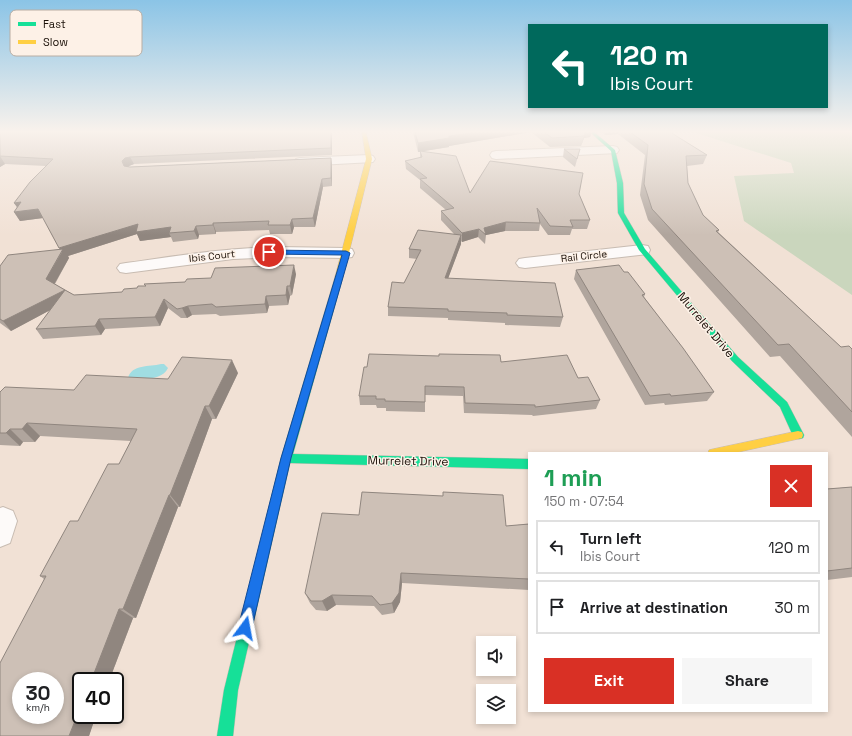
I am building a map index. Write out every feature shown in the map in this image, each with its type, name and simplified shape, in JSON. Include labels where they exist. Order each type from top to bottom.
[{"type":"street","points":[[225,736],[230,690],[286,458],[346,253],[367,166]]},
{"type":"street","name":"Murrelet Drive","points":[[616,166],[620,183],[621,214],[642,250],[735,359],[784,405],[799,435],[719,452]]},
{"type":"street","name":"Rail Circle","points":[[525,263],[642,250]]},
{"type":"street","name":"Ibis Court","points":[[126,268],[190,258],[233,254],[269,252],[346,253]]},
{"type":"street","name":"Murrelet Drive","points":[[286,458],[528,464]]},
{"type":"green space","points":[[792,166],[852,166],[852,295],[744,221],[734,176],[794,173]]},
{"type":"water","points":[[164,364],[168,368],[161,375],[151,378],[128,378],[133,370],[137,368]]},
{"type":"building","points":[[46,166],[331,166],[331,178],[322,179],[313,218],[292,219],[290,225],[268,225],[269,221],[213,223],[213,225],[196,226],[194,231],[169,233],[171,227],[136,232],[138,224],[59,248],[38,209],[14,212],[21,202],[14,203],[30,182]]},
{"type":"building","points":[[412,166],[460,166],[470,193],[487,166],[531,166],[583,173],[579,194],[590,220],[570,220],[573,227],[550,226],[537,208],[540,223],[506,222],[484,228],[486,235],[479,229],[462,233],[441,211],[454,208],[420,179],[427,178]]},
{"type":"building","points":[[646,166],[687,166],[688,183],[703,215],[719,230],[716,231],[841,347],[849,346],[852,349],[852,412],[789,344],[778,345],[652,209],[644,184]]},
{"type":"building","points":[[418,230],[461,235],[445,278],[555,283],[563,317],[448,311],[448,309],[388,307],[392,282],[404,283],[421,250],[409,249]]},
{"type":"building","points":[[63,249],[46,279],[65,290],[3,321],[0,319],[0,266],[8,255]]},
{"type":"building","points":[[294,265],[290,286],[287,286],[286,295],[266,296],[265,304],[216,307],[212,304],[188,306],[177,309],[164,299],[155,317],[99,319],[95,326],[36,329],[65,290],[74,295],[122,292],[124,289],[146,286],[144,284],[185,282],[187,279],[211,278],[215,268]]},
{"type":"building","points":[[619,265],[624,272],[628,272],[645,294],[642,295],[683,348],[714,392],[671,396],[670,394],[650,396],[576,270]]},
{"type":"building","points":[[369,354],[439,356],[439,354],[500,355],[501,362],[567,355],[578,378],[588,377],[600,400],[535,407],[535,405],[465,403],[464,387],[425,386],[425,402],[385,401],[385,399],[376,399],[376,396],[359,396],[364,367],[367,367]]},
{"type":"building","points":[[182,357],[232,360],[209,406],[205,406],[123,609],[119,609],[94,672],[72,672],[72,724],[74,724],[69,736],[0,736],[0,663],[46,576],[40,576],[70,521],[78,521],[108,464],[119,464],[137,429],[27,423],[22,429],[10,429],[6,433],[0,433],[0,392],[5,387],[74,390],[86,375],[168,379]]},
{"type":"building","points":[[852,487],[852,568],[828,571],[828,489]]},
{"type":"building","points":[[362,492],[443,496],[443,492],[503,495],[506,526],[528,524],[528,579],[401,573],[399,593],[392,603],[380,605],[372,596],[332,595],[322,601],[311,601],[305,593],[322,513],[359,515]]},
{"type":"traffic: fast","points":[[616,166],[620,183],[621,213],[642,250],[735,359],[784,405],[798,435]]},
{"type":"traffic: fast","points":[[225,736],[231,690],[286,458],[339,277]]},
{"type":"traffic: fast","points":[[286,458],[528,464]]},
{"type":"traffic: slow","points":[[339,277],[367,166]]},
{"type":"traffic: slow","points":[[718,452],[798,435]]},
{"type":"route","points":[[245,628],[286,458],[346,253],[269,252]]}]
